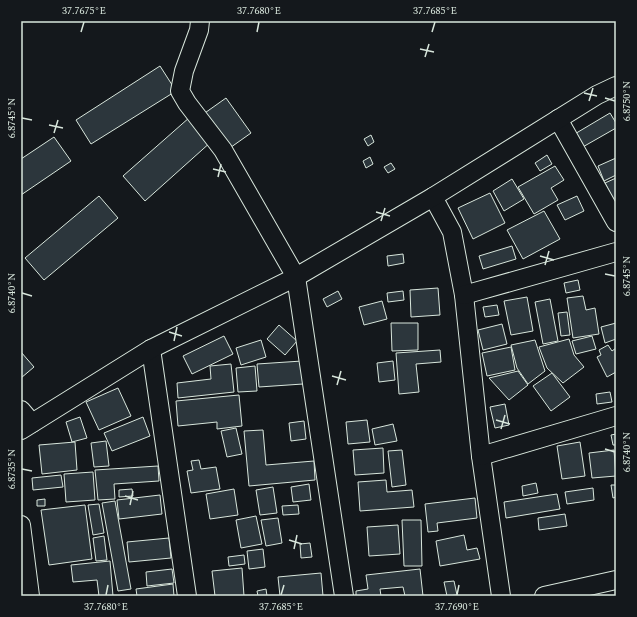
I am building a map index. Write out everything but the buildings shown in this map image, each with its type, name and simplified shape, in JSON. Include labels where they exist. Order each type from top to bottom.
[{"type":"street","points":[[200,21],[199,30],[184,71],[180,91],[187,103],[223,150],[296,277],[344,596]]},
{"type":"street","points":[[25,421],[151,349],[296,277],[433,197],[597,95],[616,86]]},
{"type":"street","points":[[558,119],[616,222]]},
{"type":"street","points":[[433,197],[452,232],[464,295],[481,456],[501,596]]},
{"type":"street","points":[[464,295],[616,252]]},
{"type":"street","points":[[151,349],[187,596]]},
{"type":"street","points":[[481,456],[616,416]]},
{"type":"street","points":[[21,525],[30,596]]},
{"type":"street","points":[[544,596],[616,580]]}]
